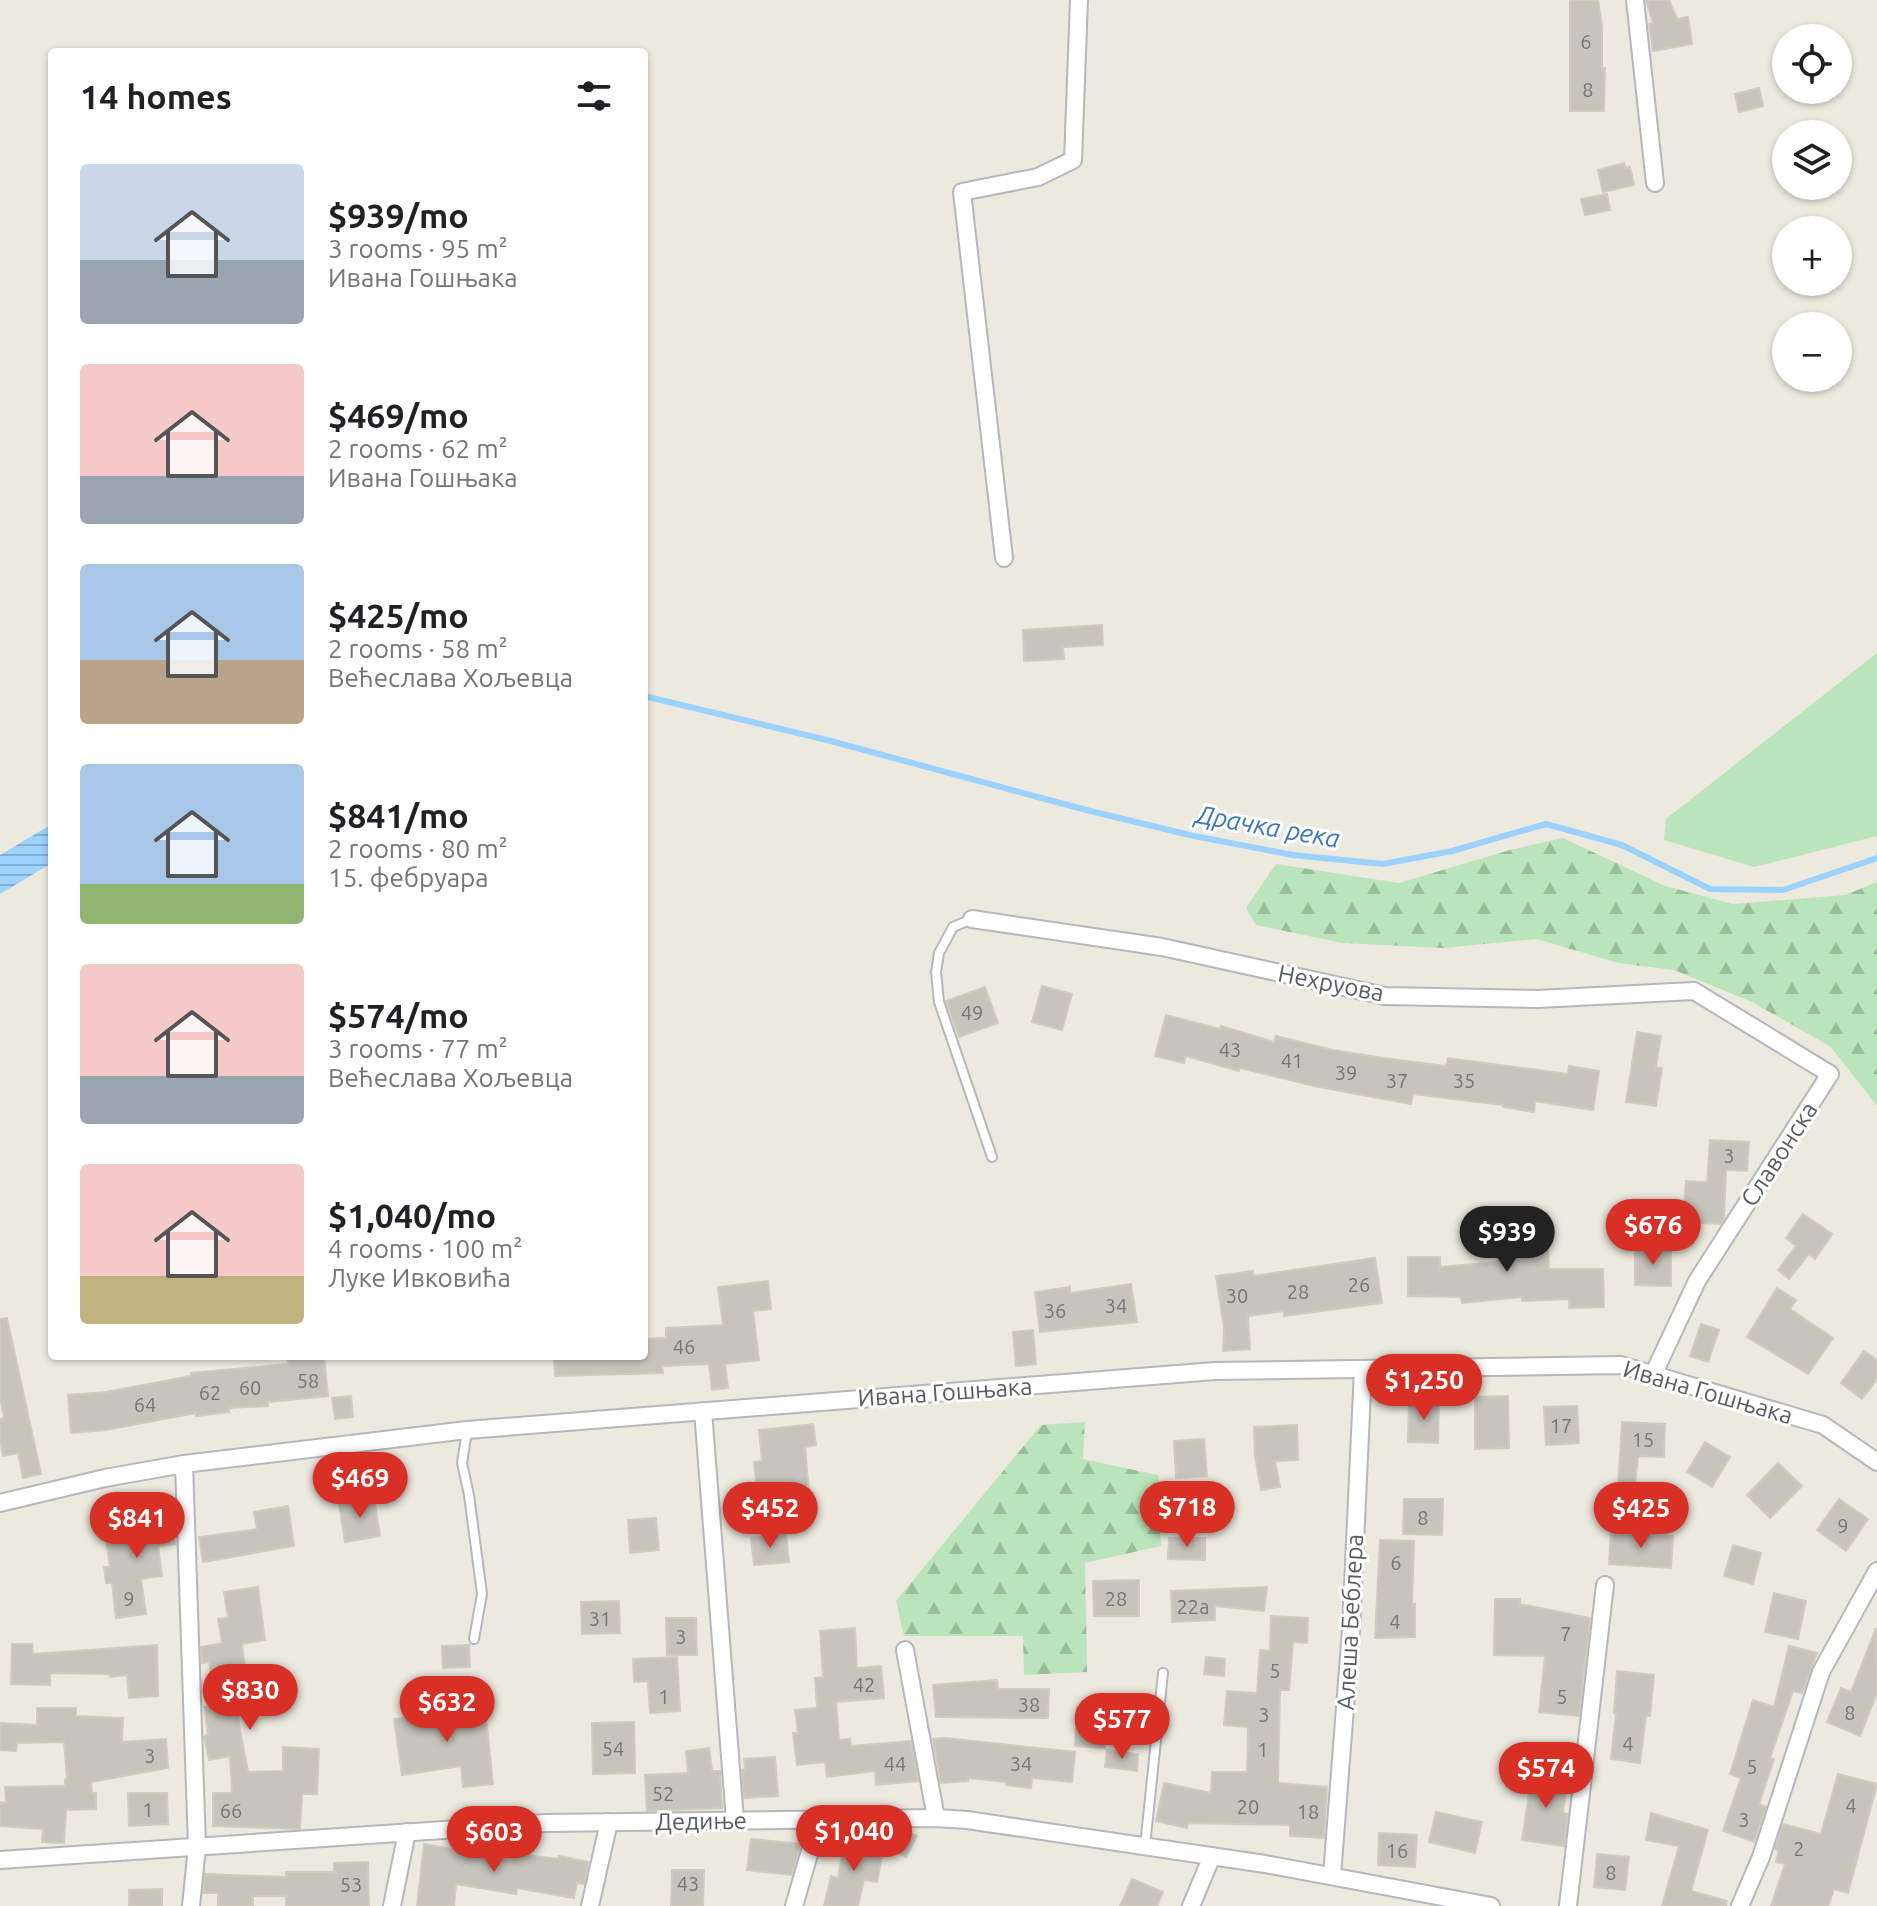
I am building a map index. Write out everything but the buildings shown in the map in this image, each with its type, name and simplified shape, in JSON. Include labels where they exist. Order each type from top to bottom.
[{"type":"street","points":[[1004,558],[962,192],[1038,177],[1073,160],[1079,0]]},
{"type":"street","points":[[1635,0],[1655,183]]},
{"type":"street","name":"Нехруова","points":[[972,919],[1162,947],[1385,996],[1538,999],[1694,991]]},
{"type":"street","name":"Славонска","points":[[1653,1375],[1697,1281],[1830,1074],[1694,991]]},
{"type":"street","name":"Ивана Гошњака","points":[[0,1503],[105,1478],[184,1464],[467,1430],[1215,1371],[1621,1365],[1823,1425],[1877,1462]]},
{"type":"street","name":"Алеша Беблера","points":[[1332,1876],[1351,1630],[1363,1369]]},
{"type":"street","points":[[703,1411],[735,1820]]},
{"type":"street","points":[[184,1464],[197,1847],[191,1906]]},
{"type":"street","points":[[1740,1906],[1761,1857],[1821,1672],[1877,1571]]},
{"type":"street","points":[[1568,1906],[1605,1585]]},
{"type":"street","points":[[905,1650],[936,1818]]},
{"type":"street","name":"Дедиње","points":[[0,1860],[546,1823],[936,1818],[1212,1856],[1491,1906]]},
{"type":"street","points":[[794,1906],[819,1820]]},
{"type":"street","points":[[590,1906],[609,1822]]},
{"type":"street","points":[[392,1906],[407,1832]]},
{"type":"street","points":[[1191,1906],[1212,1856]]},
{"type":"lane","points":[[972,919],[953,927],[939,953],[936,987],[992,1157]]},
{"type":"lane","points":[[467,1430],[462,1463],[482,1594],[474,1639]]},
{"type":"lane","points":[[1145,1846],[1163,1673]]},
{"type":"green space","points":[[1877,653],[1877,836],[1754,867],[1664,840],[1666,819]]},
{"type":"green space","points":[[1563,838],[1665,886],[1733,904],[1845,895],[1877,882],[1877,1106],[1831,1047],[1752,1002],[1674,970],[1618,963],[1537,939],[1443,948],[1342,943],[1256,925],[1246,908],[1276,864],[1399,883],[1510,850]]},
{"type":"green space","points":[[1085,1422],[1083,1459],[1158,1475],[1161,1546],[1085,1563],[1087,1672],[1024,1675],[1023,1636],[904,1636],[896,1601],[1041,1425]]},
{"type":"water","points":[[48,826],[48,865],[0,894],[0,855]]},
{"type":"waterway","name":"Драчка река","points":[[648,697],[827,740],[1090,811],[1194,836],[1293,855],[1383,864],[1452,851],[1546,824],[1622,845],[1710,889],[1783,890],[1877,858]]}]
